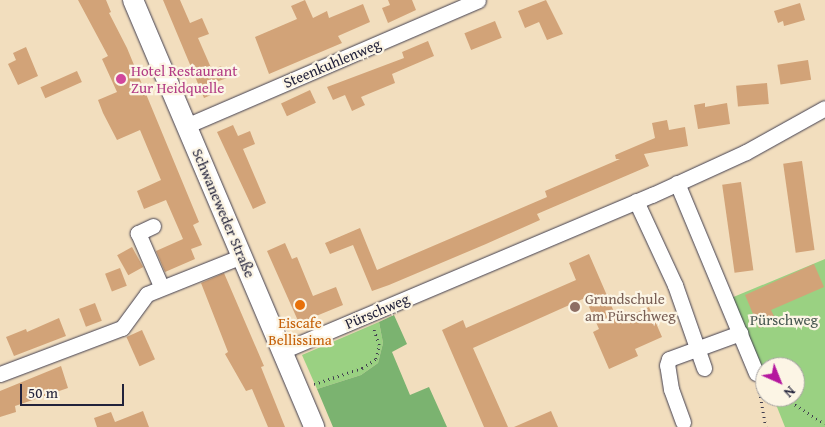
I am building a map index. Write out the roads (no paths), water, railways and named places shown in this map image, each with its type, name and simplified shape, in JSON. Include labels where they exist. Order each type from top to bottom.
[{"type":"main road","name":"Schwaneweder Straße","points":[[133,0],[314,427]]},
{"type":"street","name":"Steenkuhlenweg","points":[[186,126],[478,0]]},
{"type":"street","name":"Pürschweg","points":[[282,351],[677,183],[746,152],[825,108]]},
{"type":"street","points":[[677,183],[755,370]]},
{"type":"street","points":[[636,201],[675,285],[704,368]]},
{"type":"street","points":[[153,226],[138,233],[161,286]]},
{"type":"street","points":[[0,374],[122,328],[147,294],[161,286],[242,256]]},
{"type":"street","points":[[684,422],[667,366],[669,359],[696,347],[740,333]]},
{"type":"place","name":"Hotel Restaurant Zur Heidquelle","points":[[121,79]]},
{"type":"place","name":"Eiscafe Bellissima","points":[[300,305]]},
{"type":"place","name":"Grundschule am Pürschweg","points":[[575,307]]}]
